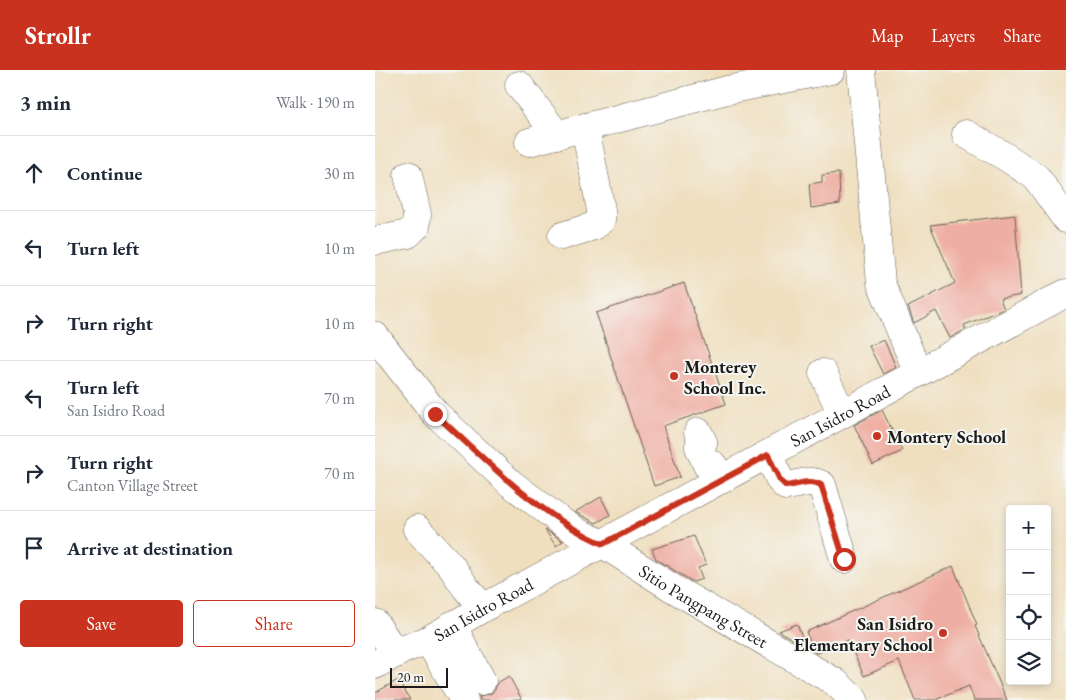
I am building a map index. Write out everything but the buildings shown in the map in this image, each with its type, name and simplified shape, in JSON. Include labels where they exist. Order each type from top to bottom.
[{"type":"street","points":[[529,142],[727,90],[831,70]]},
{"type":"street","points":[[861,70],[881,283],[918,374]]},
{"type":"street","points":[[519,85],[557,135]]},
{"type":"street","points":[[563,236],[594,226],[601,220],[601,210],[585,127]]},
{"type":"street","points":[[966,134],[1036,177],[1066,219]]},
{"type":"street","points":[[375,241],[409,234],[416,226],[417,214],[408,175]]},
{"type":"street","name":"San Isidro Road","points":[[385,659],[428,640],[483,608],[603,544],[709,455],[768,455],[1066,294]]},
{"type":"street","name":"Sitio Pangpang Street","points":[[375,336],[435,414],[509,482],[573,529],[603,544],[674,589],[835,682],[854,700]]},
{"type":"street","points":[[823,373],[842,414]]},
{"type":"street","points":[[768,455],[780,480],[786,486],[804,482],[816,482],[821,485],[844,559]]},
{"type":"street","points":[[417,529],[451,566],[483,608]]},
{"type":"street","points":[[375,623],[385,659]]},
{"type":"street","points":[[452,626],[482,681]]},
{"type":"street","points":[[428,640],[464,700]]},
{"type":"place","name":"Monterey School Inc.","points":[[674,376]]},
{"type":"place","name":"Montery School","points":[[877,436]]},
{"type":"place","name":"San Isidro Elementary School","points":[[943,633]]},
{"type":"route","points":[[435,414],[509,482],[559,520],[579,533],[603,544],[768,455],[780,480],[786,486],[804,482],[816,482],[821,485],[844,559]]}]
